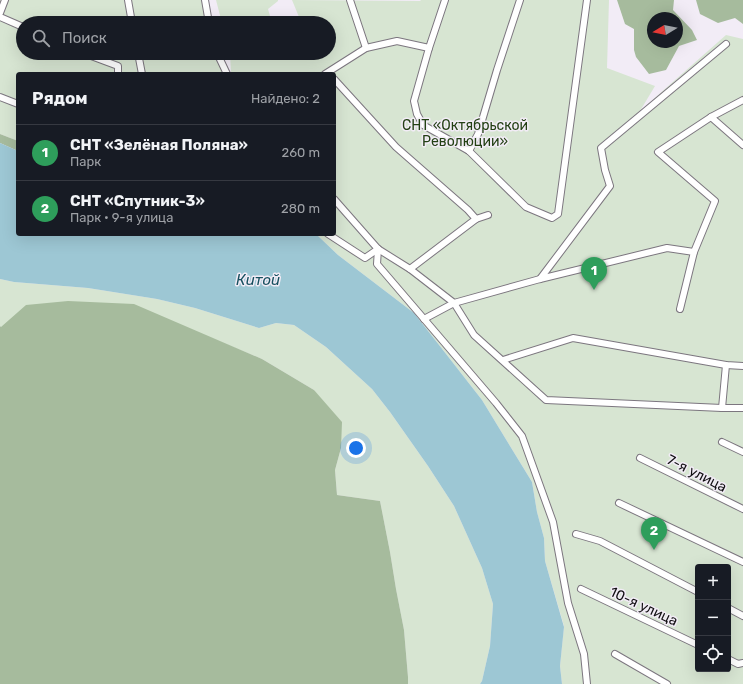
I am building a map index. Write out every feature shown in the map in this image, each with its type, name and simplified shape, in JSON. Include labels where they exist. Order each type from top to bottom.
[{"type":"street","points":[[0,12],[5,0]]},
{"type":"street","points":[[128,0],[131,16]]},
{"type":"street","points":[[205,0],[208,16]]},
{"type":"street","points":[[350,0],[366,48]]},
{"type":"street","points":[[445,0],[429,48],[414,101],[417,114],[423,125],[469,151],[526,207],[552,218],[558,214],[588,0]]},
{"type":"street","points":[[469,151],[478,134],[520,0]]},
{"type":"street","points":[[0,17],[16,24]]},
{"type":"street","points":[[329,72],[366,48],[397,41],[429,48]]},
{"type":"street","points":[[540,279],[610,186],[601,148],[726,44]]},
{"type":"street","points":[[102,60],[118,66],[118,72]]},
{"type":"street","points":[[139,60],[142,72]]},
{"type":"street","points":[[220,60],[226,72]]},
{"type":"street","points":[[336,81],[396,147],[468,210],[476,219]]},
{"type":"street","points":[[0,97],[16,103]]},
{"type":"street","points":[[680,309],[694,252],[714,201],[658,152],[711,117],[743,100]]},
{"type":"street","points":[[711,117],[743,145]]},
{"type":"street","points":[[336,201],[378,249],[410,268],[454,303],[474,334],[546,400],[743,408]]},
{"type":"street","points":[[410,268],[476,219],[488,215]]},
{"type":"street","points":[[331,236],[365,258],[378,249]]},
{"type":"street","points":[[424,319],[454,303],[540,279],[666,248],[694,252]]},
{"type":"street","points":[[378,249],[377,264],[491,397],[522,436],[553,522],[568,603],[584,654],[587,684]]},
{"type":"street","points":[[503,360],[573,338],[743,366]]},
{"type":"street","points":[[722,408],[726,364]]},
{"type":"street","points":[[722,442],[743,452]]},
{"type":"street","name":"7-я улица","points":[[640,458],[743,509]]},
{"type":"street","points":[[619,502],[743,562]]},
{"type":"street","points":[[576,534],[600,541],[695,590]]},
{"type":"street","name":"10-я улица","points":[[581,589],[695,644]]},
{"type":"street","points":[[731,610],[743,616]]},
{"type":"street","points":[[615,654],[667,684]]},
{"type":"street","points":[[731,660],[738,664],[743,663]]},
{"type":"green space","points":[[0,0],[205,0],[209,16],[16,16],[16,60],[221,60],[224,72],[16,72],[16,140],[0,134]]},
{"type":"green space","points":[[216,0],[278,0],[268,9],[270,16],[220,16]]},
{"type":"green space","name":"СНТ «Октябрьской Революции»","points":[[292,0],[609,0],[607,68],[655,86],[640,111],[726,35],[743,39],[743,684],[562,684],[560,666],[564,626],[545,561],[544,538],[537,512],[532,482],[482,400],[414,313],[338,255],[318,236],[336,236],[336,72],[231,72],[230,60],[336,60],[336,16],[299,16]]},
{"type":"green space","points":[[617,0],[674,0],[673,10],[675,12],[647,12],[647,48],[678,48],[666,70],[649,74],[636,57],[634,50],[634,29],[625,24]]},
{"type":"green space","points":[[696,0],[743,0],[743,24],[735,18],[718,23],[700,14]]},
{"type":"green space","points":[[683,21],[692,30],[697,40],[683,45]]},
{"type":"green space","points":[[0,134],[16,140],[16,150],[0,143]]},
{"type":"green space","points":[[0,279],[14,282],[88,288],[157,299],[195,308],[259,328],[276,323],[294,325],[326,347],[372,389],[428,466],[454,506],[482,568],[493,604],[490,646],[480,684],[408,684],[404,630],[380,501],[337,495],[335,470],[341,448],[314,390],[262,359],[211,338],[1,327]]},
{"type":"green space","points":[[68,301],[134,304],[262,359],[314,390],[342,422],[341,448],[335,470],[337,495],[380,501],[404,630],[408,684],[0,684],[0,326],[1,327],[26,305]]},
{"type":"water","name":"Китой","points":[[0,143],[16,150],[16,236],[318,236],[338,255],[414,313],[482,400],[532,482],[537,512],[544,538],[545,561],[564,627],[560,666],[562,684],[480,684],[490,646],[493,604],[482,568],[454,506],[428,466],[372,389],[326,347],[294,325],[276,323],[259,328],[195,308],[157,299],[88,288],[14,282],[0,279]]},
{"type":"place","name":"СНТ «Зелёная Поляна»","points":[[594,290]]},
{"type":"place","name":"СНТ «Спутник-3»","points":[[654,550]]}]
